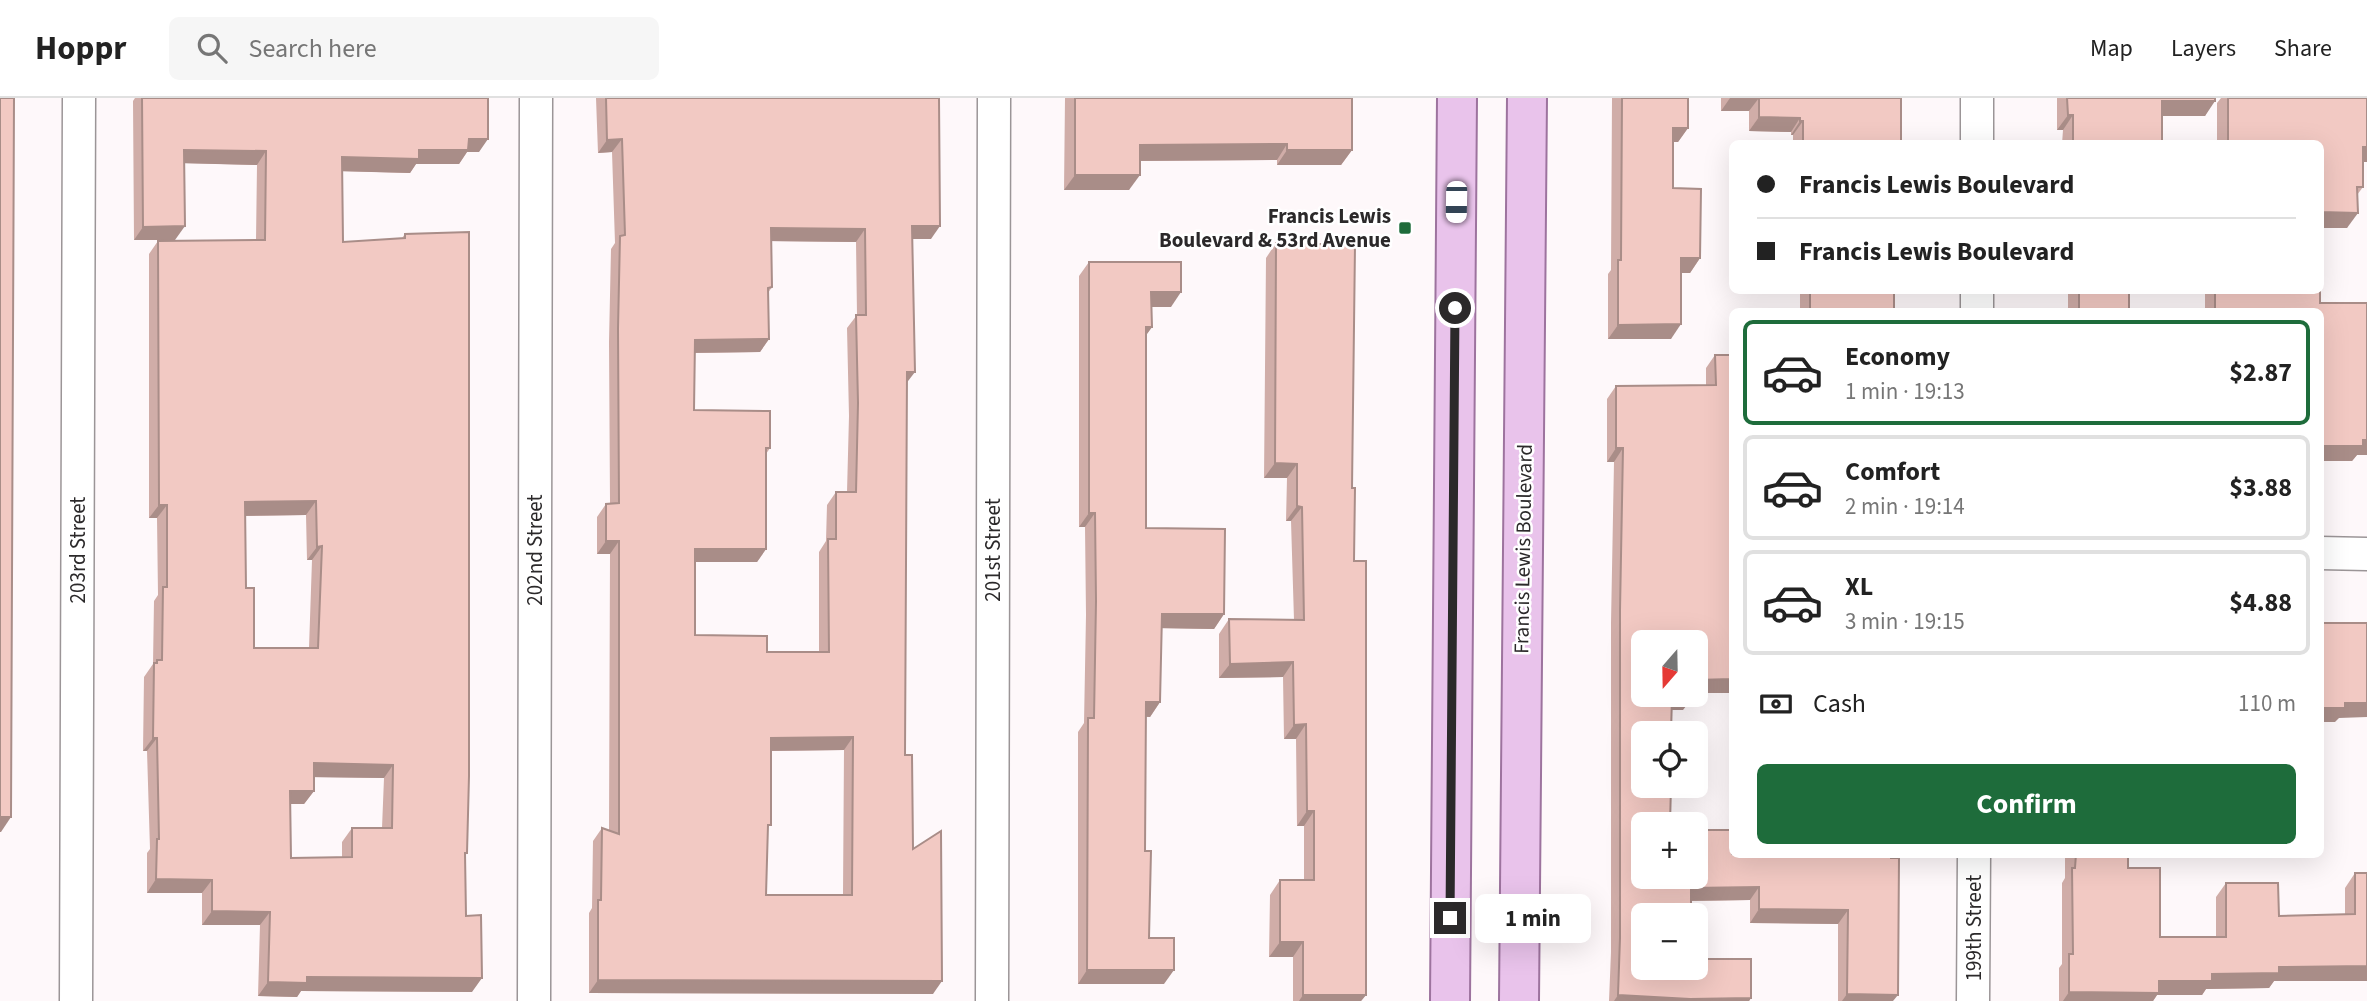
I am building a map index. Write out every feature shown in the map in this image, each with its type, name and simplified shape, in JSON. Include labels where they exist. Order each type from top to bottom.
[{"type":"main road","points":[[1450,1001],[1457,98]]},
{"type":"main road","name":"Francis Lewis Boulevard","points":[[1519,1001],[1527,98]]},
{"type":"street","name":"203rd Street","points":[[76,1001],[79,98]]},
{"type":"street","name":"202nd Street","points":[[534,1001],[536,98]]},
{"type":"street","name":"201st Street","points":[[992,1001],[993,98]]},
{"type":"street","points":[[1977,98],[1977,140]]},
{"type":"street","points":[[2324,553],[2367,554]]},
{"type":"street","name":"199th Street","points":[[1973,1001],[1974,858]]},
{"type":"building","points":[[0,98],[14,98],[11,817],[0,817]]},
{"type":"building","points":[[142,98],[488,98],[488,139],[469,139],[468,150],[419,150],[419,159],[342,157],[343,242],[405,238],[405,234],[469,232],[469,776],[465,853],[466,916],[481,915],[482,978],[307,977],[307,983],[268,982],[270,912],[212,911],[212,880],[156,879],[159,839],[157,738],[153,738],[154,663],[162,660],[163,587],[167,587],[167,505],[159,505],[158,241],[265,240],[266,151],[184,150],[185,226],[143,227]],"holes":[[[316,501],[317,547],[322,546],[318,648],[254,648],[254,588],[246,588],[245,502]],[[314,763],[393,765],[392,828],[352,828],[352,857],[291,858],[290,791],[314,791]]]},
{"type":"building","points":[[606,98],[939,98],[940,226],[912,226],[915,372],[907,372],[905,755],[912,755],[913,849],[941,831],[942,981],[598,980],[598,900],[601,900],[602,828],[619,834],[619,541],[606,541],[606,504],[619,503],[620,236],[625,235],[622,139],[607,140]],"holes":[[[771,228],[865,229],[866,315],[856,315],[856,492],[836,492],[836,539],[828,539],[829,652],[767,652],[767,636],[695,635],[695,549],[766,549],[766,448],[770,448],[770,411],[694,410],[695,340],[769,339]],[[853,737],[852,895],[766,895],[768,825],[771,825],[771,738]]]},
{"type":"building","points":[[1075,98],[1352,98],[1352,150],[1287,150],[1287,144],[1140,145],[1140,175],[1075,175]]},
{"type":"building","points":[[1622,98],[1688,98],[1688,128],[1673,128],[1673,188],[1701,189],[1700,258],[1681,258],[1681,324],[1618,325]]},
{"type":"building","points":[[1759,98],[1901,98],[1901,140],[1803,140],[1803,121],[1800,121],[1800,118],[1759,117]]},
{"type":"building","points":[[2067,98],[2215,98],[2215,101],[2162,101],[2162,140],[2073,140],[2073,115],[2068,115]]},
{"type":"building","points":[[2228,98],[2367,98],[2367,147],[2363,147],[2363,187],[2357,187],[2358,213],[2324,212],[2324,140],[2228,140]]},
{"type":"building","points":[[1276,243],[1355,245],[1352,488],[1355,488],[1354,561],[1366,561],[1366,995],[1303,995],[1303,942],[1280,942],[1280,880],[1314,880],[1314,811],[1307,811],[1306,724],[1294,725],[1293,662],[1230,664],[1229,619],[1304,620],[1302,507],[1297,506],[1297,464],[1275,463]]},
{"type":"building","points":[[1089,262],[1181,262],[1181,292],[1151,292],[1152,327],[1146,327],[1146,528],[1225,529],[1224,614],[1162,614],[1160,702],[1146,702],[1145,851],[1151,851],[1149,938],[1174,938],[1174,970],[1087,970],[1088,718],[1094,718],[1096,601],[1095,513],[1089,513]]},
{"type":"building","points":[[1810,294],[1894,294],[1894,308],[1810,308]]},
{"type":"building","points":[[2079,294],[2129,294],[2129,308],[2079,308]]},
{"type":"building","points":[[2215,294],[2320,294],[2320,303],[2367,303],[2367,440],[2363,440],[2363,446],[2324,446],[2324,308],[2215,308]]},
{"type":"building","points":[[1715,355],[1729,355],[1729,679],[1708,680],[1708,630],[1631,630],[1631,707],[1672,707],[1671,721],[1631,721],[1631,798],[1671,798],[1670,812],[1631,812],[1631,889],[1691,889],[1691,903],[1631,903],[1631,980],[1708,980],[1708,959],[1751,959],[1751,998],[1690,999],[1618,995],[1623,448],[1616,448],[1616,386],[1716,385]]},
{"type":"building","points":[[2324,623],[2367,623],[2367,703],[2345,703],[2345,708],[2324,708]]},
{"type":"building","points":[[1708,830],[1729,830],[1729,858],[1899,858],[1898,995],[1847,994],[1848,910],[1759,909],[1759,887],[1708,888]]},
{"type":"building","points":[[2076,858],[2128,858],[2128,868],[2160,868],[2160,937],[2226,937],[2226,883],[2278,883],[2279,916],[2355,914],[2355,873],[2367,873],[2367,966],[2279,967],[2279,973],[2212,974],[2212,981],[2159,981],[2159,993],[2069,992],[2069,954],[2073,954],[2072,868],[2075,868]]},
{"type":"place","name":"Francis Lewis Boulevard & 53rd Avenue","points":[[1405,228]]},
{"type":"route","points":[[1450,918],[1455,308]]}]
